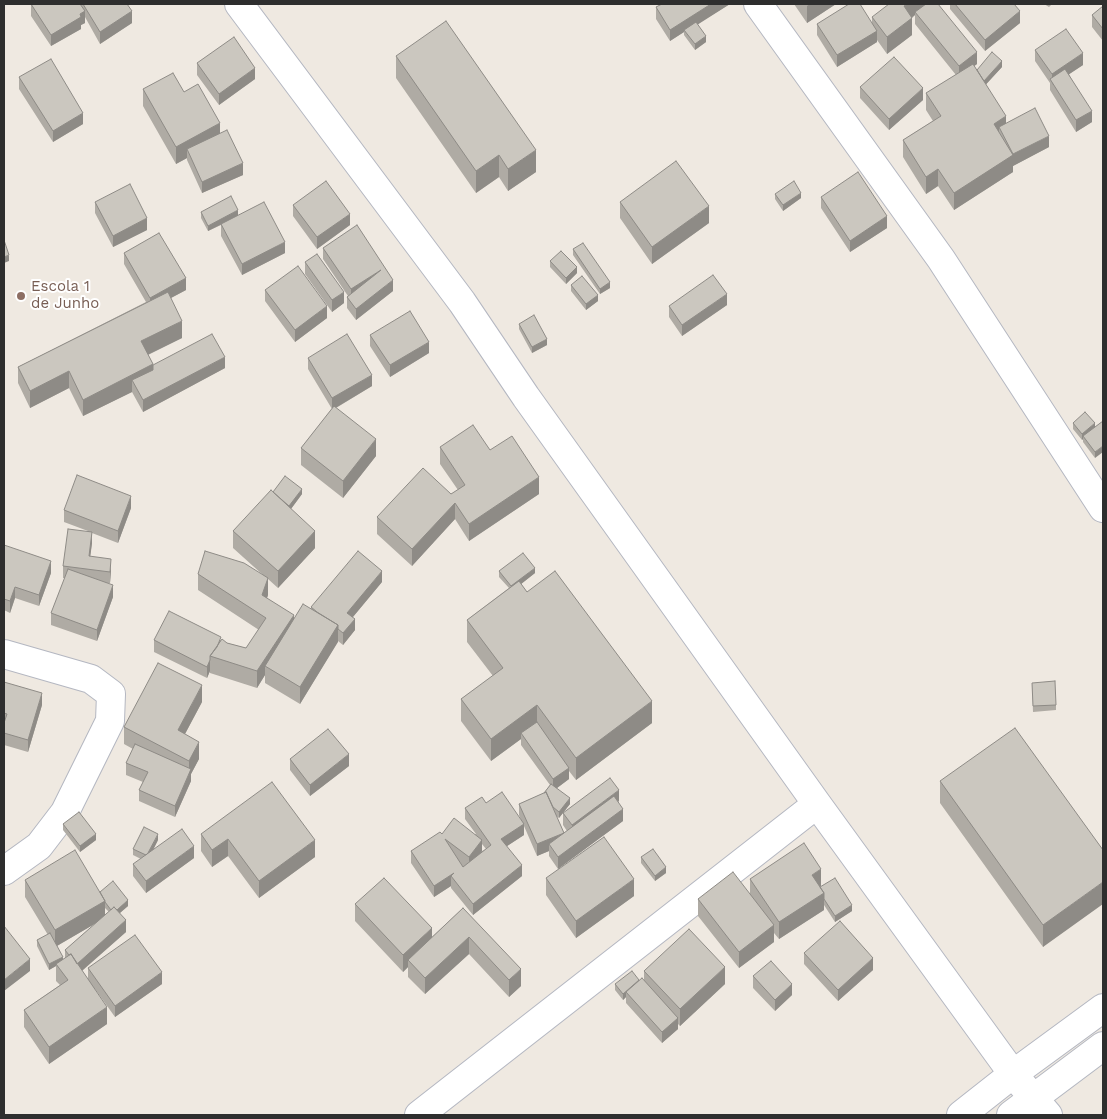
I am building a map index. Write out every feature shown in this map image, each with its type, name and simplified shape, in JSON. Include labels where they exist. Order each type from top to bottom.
[{"type":"street","points":[[239,4],[462,302],[526,397],[817,804],[1013,1074],[1041,1106]]},
{"type":"street","points":[[758,4],[941,260],[1103,508]]},
{"type":"street","points":[[4,654],[91,679],[110,694],[110,721],[65,812],[39,846],[4,871]]},
{"type":"street","points":[[418,1115],[817,804]]},
{"type":"street","points":[[961,1115],[1103,1008]]},
{"type":"street","points":[[1011,1115],[1041,1106],[1103,1046]]},
{"type":"building","points":[[31,4],[80,4],[85,11],[80,14],[81,17],[51,35]]},
{"type":"building","points":[[83,4],[127,4],[132,11],[100,32]]},
{"type":"building","points":[[662,4],[711,4],[670,30],[656,7]]},
{"type":"building","points":[[849,4],[860,4],[877,31],[837,55],[817,24]]},
{"type":"building","points":[[889,4],[907,4],[904,6],[912,18],[887,37],[872,17]]},
{"type":"building","points":[[926,4],[938,4],[977,52],[959,66],[915,12]]},
{"type":"building","points":[[955,4],[1014,4],[1020,11],[985,40]]},
{"type":"building","points":[[1103,6],[1103,29],[1092,15]]},
{"type":"building","points":[[446,21],[536,150],[508,169],[499,155],[476,171],[396,56]]},
{"type":"building","points":[[696,22],[706,36],[695,44],[684,30]]},
{"type":"building","points":[[1066,29],[1083,53],[1052,74],[1035,50]]},
{"type":"building","points":[[234,37],[255,68],[219,94],[197,63]]},
{"type":"building","points":[[992,52],[1002,61],[984,81],[977,70]]},
{"type":"building","points":[[894,57],[923,88],[889,119],[860,87]]},
{"type":"building","points":[[51,59],[83,113],[53,131],[19,77]]},
{"type":"building","points":[[973,64],[1006,116],[994,124],[1013,155],[954,193],[938,169],[926,177],[903,140],[941,116],[926,93]]},
{"type":"building","points":[[1065,69],[1092,111],[1076,120],[1050,79]]},
{"type":"building","points":[[173,73],[184,92],[198,84],[220,123],[176,147],[143,89]]},
{"type":"building","points":[[1035,108],[1049,136],[1013,154],[999,127]]},
{"type":"building","points":[[227,130],[243,163],[202,182],[187,149]]},
{"type":"building","points":[[676,161],[709,206],[652,247],[620,202]]},
{"type":"building","points":[[858,172],[887,216],[850,241],[821,197]]},
{"type":"building","points":[[326,181],[350,214],[317,237],[293,205]]},
{"type":"building","points":[[794,181],[801,193],[783,205],[775,194]]},
{"type":"building","points":[[130,184],[147,218],[113,236],[95,202]]},
{"type":"building","points":[[231,196],[238,210],[208,226],[201,212]]},
{"type":"building","points":[[264,202],[285,242],[242,264],[221,224]]},
{"type":"building","points":[[357,225],[393,280],[356,309],[347,297],[381,270],[351,289],[323,248]]},
{"type":"building","points":[[159,233],[186,278],[150,298],[124,253]]},
{"type":"building","points":[[4,240],[9,255],[4,257]]},
{"type":"building","points":[[583,243],[610,282],[600,289],[573,249]]},
{"type":"building","points":[[561,251],[577,267],[566,278],[550,261]]},
{"type":"building","points":[[317,254],[344,292],[332,300],[305,262]]},
{"type":"building","points":[[298,266],[327,306],[295,330],[265,290]]},
{"type":"building","points":[[713,275],[727,294],[682,325],[669,306]]},
{"type":"building","points":[[582,276],[598,295],[586,304],[571,285]]},
{"type":"building","points":[[168,292],[182,321],[141,341],[153,364],[83,400],[69,371],[30,391],[18,367]]},
{"type":"building","points":[[410,311],[429,342],[390,365],[370,335]]},
{"type":"building","points":[[534,315],[547,339],[532,347],[519,324]]},
{"type":"building","points":[[212,334],[225,357],[143,400],[132,380],[153,370],[153,365]]},
{"type":"building","points":[[347,334],[372,375],[332,398],[308,358]]},
{"type":"building","points":[[334,406],[376,439],[343,481],[301,448]]},
{"type":"building","points":[[1085,412],[1095,423],[1082,434],[1073,423]]},
{"type":"building","points":[[1103,421],[1103,446],[1095,452],[1083,436]]},
{"type":"building","points":[[473,425],[490,450],[512,436],[539,477],[469,524],[455,503],[412,549],[377,517],[423,468],[451,494],[465,485],[440,447]]},
{"type":"building","points":[[77,475],[131,496],[118,531],[64,510]]},
{"type":"building","points":[[285,476],[302,489],[289,506],[273,492]]},
{"type":"building","points":[[271,490],[315,531],[278,571],[233,531]]},
{"type":"building","points":[[68,529],[92,532],[89,556],[111,559],[110,572],[63,566]]},
{"type":"building","points":[[4,545],[51,561],[39,595],[15,587],[10,601],[4,599]]},
{"type":"building","points":[[205,551],[244,563],[268,578],[262,595],[294,615],[257,671],[210,656],[222,639],[227,643],[246,648],[266,618],[198,574]]},
{"type":"building","points":[[358,551],[382,571],[347,613],[355,619],[343,633],[338,629],[338,625],[311,607]]},
{"type":"building","points":[[523,553],[535,568],[511,586],[499,571]]},
{"type":"building","points":[[68,569],[113,585],[97,630],[51,613]]},
{"type":"building","points":[[555,571],[652,701],[576,758],[537,705],[491,739],[461,699],[503,668],[467,620],[519,581],[527,592]]},
{"type":"building","points":[[303,604],[338,625],[300,687],[265,666]]},
{"type":"building","points":[[169,611],[221,637],[217,647],[210,656],[207,667],[154,640]]},
{"type":"building","points":[[158,663],[202,685],[178,730],[199,742],[189,761],[124,727]]},
{"type":"building","points":[[1055,681],[1056,705],[1033,706],[1032,683]]},
{"type":"building","points":[[4,682],[42,693],[28,740],[4,733],[4,723],[7,714],[4,713]]},
{"type":"building","points":[[537,722],[569,768],[553,779],[521,733]]},
{"type":"building","points":[[1015,728],[1103,850],[1103,882],[1043,925],[940,781]]},
{"type":"building","points":[[328,729],[349,754],[310,785],[290,759]]},
{"type":"building","points":[[135,744],[191,769],[175,806],[139,790],[148,772],[126,763]]},
{"type":"building","points":[[610,778],[619,790],[572,825],[563,813]]},
{"type":"building","points":[[272,782],[315,840],[259,881],[228,839],[212,850],[201,834]]},
{"type":"building","points":[[551,784],[570,798],[559,812],[553,807],[546,792],[544,793]]},
{"type":"building","points":[[502,792],[524,824],[501,839],[522,865],[473,904],[451,876],[454,873],[434,886],[411,851],[440,832],[442,834],[454,818],[482,840],[469,857],[445,839],[463,867],[491,845],[465,808],[482,797],[486,803]]},
{"type":"building","points":[[546,792],[564,833],[537,844],[519,804]]},
{"type":"building","points":[[614,796],[623,809],[558,857],[549,844]]},
{"type":"building","points":[[79,812],[96,834],[80,846],[63,824]]},
{"type":"building","points":[[144,827],[158,834],[146,855],[133,849]]},
{"type":"building","points":[[182,829],[194,846],[146,881],[133,864]]},
{"type":"building","points":[[604,837],[634,879],[576,921],[546,878]]},
{"type":"building","points":[[804,843],[821,869],[812,875],[824,893],[779,922],[750,879]]},
{"type":"building","points":[[653,849],[666,867],[655,876],[641,857]]},
{"type":"building","points":[[75,850],[105,901],[55,930],[25,880]]},
{"type":"building","points":[[733,872],[774,925],[739,952],[698,899]]},
{"type":"building","points":[[384,878],[432,928],[403,955],[355,904]]},
{"type":"building","points":[[835,878],[852,905],[835,916],[824,899],[824,893],[820,887]]},
{"type":"building","points":[[113,881],[128,900],[117,910],[114,907],[111,910],[100,892]]},
{"type":"building","points":[[114,907],[126,920],[77,964],[71,954],[69,955],[65,950]]},
{"type":"building","points":[[463,908],[521,969],[509,980],[469,937],[425,978],[408,960]]},
{"type":"building","points":[[840,921],[873,958],[838,990],[804,953]]},
{"type":"building","points":[[4,926],[30,959],[4,980]]},
{"type":"building","points":[[689,929],[725,967],[680,1009],[644,971]]},
{"type":"building","points":[[50,933],[63,957],[49,964],[37,940]]},
{"type":"building","points":[[135,935],[162,972],[115,1006],[88,968]]},
{"type":"building","points":[[71,954],[107,1007],[49,1047],[24,1010],[68,980],[56,964]]},
{"type":"building","points":[[771,961],[792,984],[775,1000],[753,976]]},
{"type":"building","points":[[632,971],[639,980],[623,994],[615,984]]},
{"type":"building","points":[[642,978],[678,1018],[662,1032],[626,992]]},
{"type":"place","name":"Escola 1 de Junho","points":[[21,296]]}]
